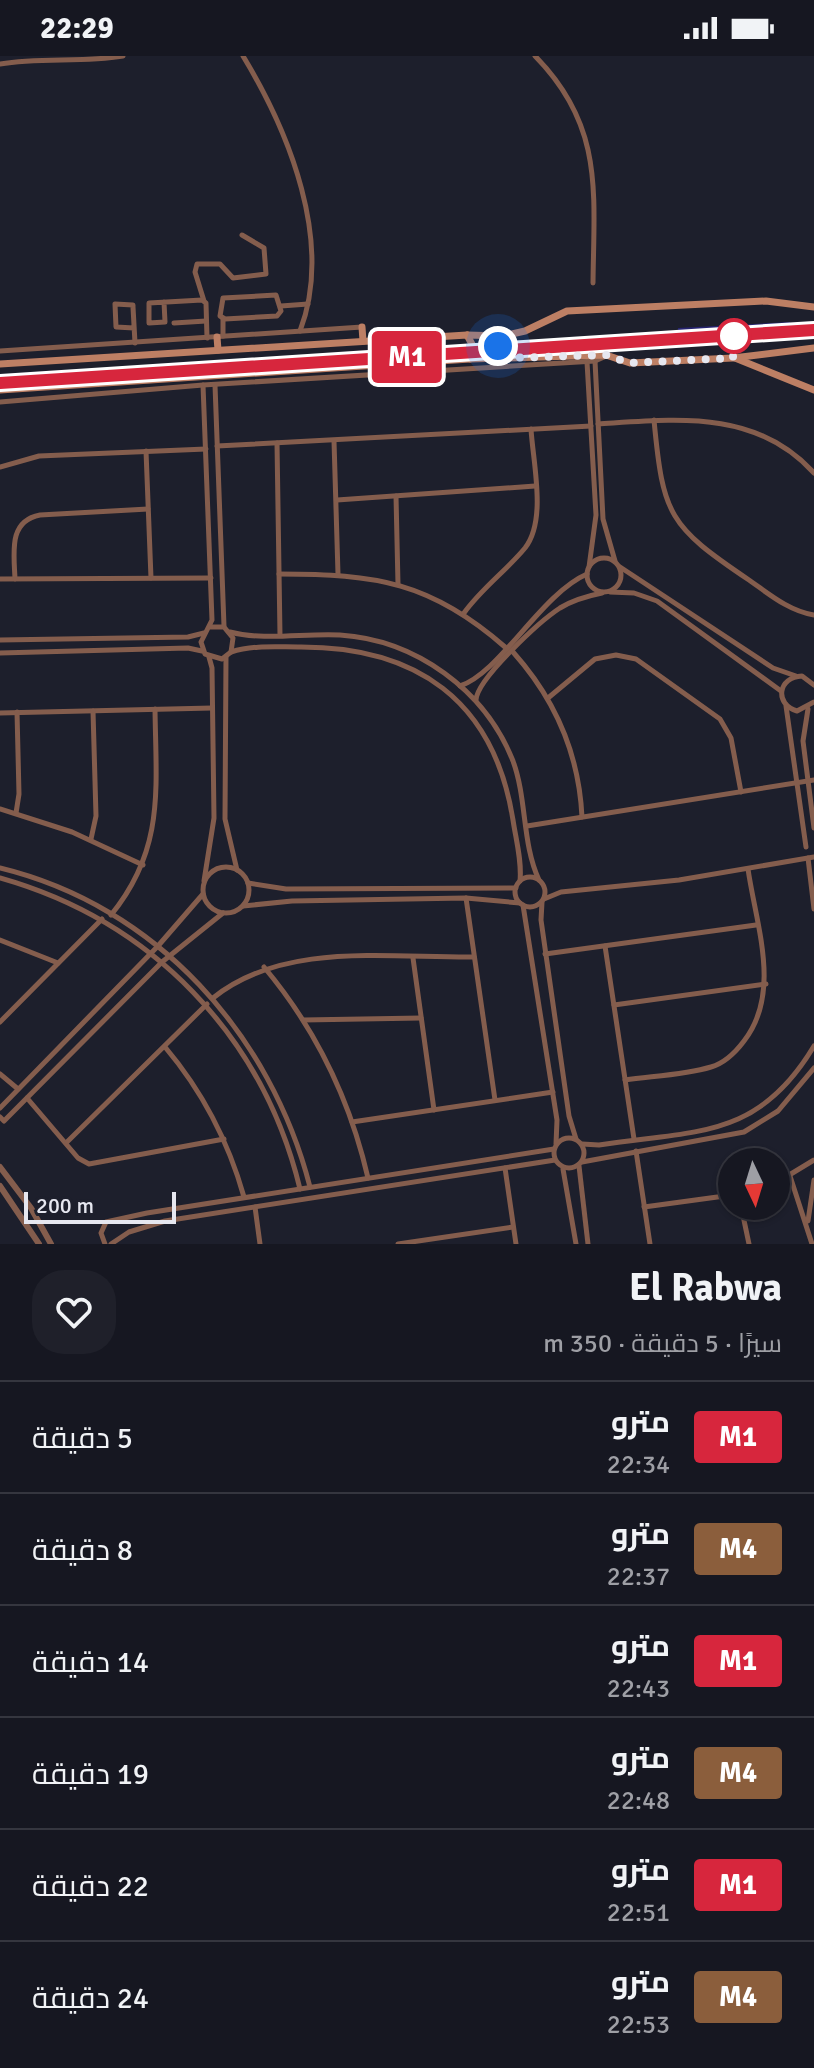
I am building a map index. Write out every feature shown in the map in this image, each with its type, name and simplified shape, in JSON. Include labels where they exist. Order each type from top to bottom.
[{"type":"main road","points":[[0,364],[467,335],[503,336],[530,330],[567,311],[766,301],[814,307]]},
{"type":"main road","points":[[362,327],[363,341]]},
{"type":"main road","points":[[467,335],[474,348],[470,359]]},
{"type":"main road","points":[[503,336],[498,346],[505,358]]},
{"type":"main road","points":[[218,350],[220,337]]},
{"type":"main road","points":[[0,390],[470,359],[606,355],[630,363],[733,358],[814,348]]},
{"type":"main road","points":[[733,358],[814,390]]},
{"type":"street","points":[[0,64],[41,59],[99,60],[123,56]]},
{"type":"street","points":[[243,56],[271,107],[302,198],[312,258],[308,304],[300,331]]},
{"type":"street","points":[[535,56],[568,95],[588,140],[594,188],[593,283]]},
{"type":"street","points":[[207,338],[204,301],[195,272],[197,264],[220,264],[233,278],[266,274],[264,248],[242,235]]},
{"type":"street","points":[[220,337],[223,319],[220,301],[224,297],[276,295],[281,306],[277,316],[223,319]]},
{"type":"street","points":[[164,302],[165,322],[149,323],[147,304],[164,302],[204,301]]},
{"type":"street","points":[[134,328],[116,327],[115,304],[133,305],[135,343]]},
{"type":"street","points":[[281,306],[308,304]]},
{"type":"street","points":[[174,323],[206,321]]},
{"type":"street","points":[[0,351],[362,327]]},
{"type":"street","points":[[0,402],[215,384],[587,362],[606,355]]},
{"type":"street","points":[[595,361],[603,519],[615,561],[773,668],[799,676],[814,685]]},
{"type":"street","points":[[587,362],[596,515],[588,570],[592,588],[602,593]]},
{"type":"street","points":[[215,384],[224,627]]},
{"type":"street","points":[[203,385],[211,627]]},
{"type":"street","points":[[205,417],[216,416]]},
{"type":"street","points":[[598,424],[698,419],[741,426],[780,445],[814,473]]},
{"type":"street","points":[[654,420],[662,492],[684,532],[789,607],[814,615]]},
{"type":"street","points":[[217,446],[591,426]]},
{"type":"street","points":[[464,613],[529,541],[535,518],[531,429]]},
{"type":"street","points":[[334,441],[338,574]]},
{"type":"street","points":[[277,443],[280,635]]},
{"type":"street","points":[[0,467],[39,456],[206,449]]},
{"type":"street","points":[[146,451],[151,578]]},
{"type":"street","points":[[337,500],[535,486]]},
{"type":"street","points":[[396,496],[398,584]]},
{"type":"street","points":[[15,579],[14,538],[26,520],[40,515],[148,509]]},
{"type":"street","points":[[460,686],[477,677],[567,586],[604,558],[615,561]]},
{"type":"street","points":[[610,592],[621,582],[620,567]]},
{"type":"street","points":[[279,574],[338,574],[398,584],[464,613],[505,647]]},
{"type":"street","points":[[0,579],[211,578]]},
{"type":"street","points":[[476,701],[479,685],[561,607],[610,592],[634,593],[657,601],[781,691],[799,783],[806,847]]},
{"type":"street","points":[[0,640],[188,637],[211,627],[224,627],[230,632],[234,645],[228,654],[226,829],[237,870],[248,883],[249,895],[243,906]]},
{"type":"street","points":[[204,632],[201,642],[212,668],[213,834],[203,894],[208,905],[223,913]]},
{"type":"street","points":[[230,632],[340,635],[380,642],[418,657],[460,686],[497,729],[512,760],[539,880]]},
{"type":"street","points":[[0,653],[188,648],[206,654],[228,654],[252,648],[354,649],[389,657],[436,682],[474,720],[501,766],[510,801],[520,881],[516,888],[558,1128],[555,1160],[563,1168],[576,1244]]},
{"type":"street","points":[[513,652],[548,698],[570,745],[582,817]]},
{"type":"street","points":[[548,698],[595,659],[616,655],[636,659],[720,719],[731,738],[741,792]]},
{"type":"street","points":[[781,691],[786,681],[814,675]]},
{"type":"street","points":[[814,702],[808,709],[803,741],[811,781],[814,828]]},
{"type":"street","points":[[786,706],[797,711],[808,709]]},
{"type":"street","points":[[0,713],[212,708]]},
{"type":"street","points":[[111,915],[143,865],[156,810],[155,709]]},
{"type":"street","points":[[91,839],[96,816],[93,711]]},
{"type":"street","points":[[16,813],[19,794],[17,712]]},
{"type":"street","points":[[213,773],[225,773]]},
{"type":"street","points":[[527,826],[811,781]]},
{"type":"street","points":[[0,809],[91,839],[143,865]]},
{"type":"street","points":[[2,1119],[27,1098],[162,962],[223,913],[243,906],[292,901],[466,898],[535,907],[561,892],[748,869],[811,857],[814,909]]},
{"type":"street","points":[[0,868],[53,885],[111,915],[170,955],[213,998],[255,1054],[278,1095],[310,1187]]},
{"type":"street","points":[[204,881],[216,869],[237,870]]},
{"type":"street","points":[[625,1080],[711,1067],[730,1057],[757,1022],[766,984],[748,869]]},
{"type":"street","points":[[520,881],[532,877],[544,886],[545,954],[569,1116],[576,1139],[582,1144],[634,1139],[742,1120],[776,1096],[814,1046]]},
{"type":"street","points":[[0,878],[51,894],[102,919],[162,962],[207,1004],[260,1081],[288,1145],[300,1189]]},
{"type":"street","points":[[248,883],[286,889],[516,888]]},
{"type":"street","points":[[0,1108],[151,954],[203,894]]},
{"type":"street","points":[[466,898],[495,1100]]},
{"type":"street","points":[[0,1022],[102,919]]},
{"type":"street","points":[[545,954],[756,925]]},
{"type":"street","points":[[0,940],[58,963]]},
{"type":"street","points":[[605,946],[634,1139]]},
{"type":"street","points":[[213,998],[246,975],[264,967],[313,959],[474,957]]},
{"type":"street","points":[[413,958],[434,1110]]},
{"type":"street","points":[[264,967],[303,1020],[329,1066],[352,1122],[368,1178]]},
{"type":"street","points":[[614,1005],[766,984]]},
{"type":"street","points":[[67,1142],[207,1004]]},
{"type":"street","points":[[303,1020],[421,1018]]},
{"type":"street","points":[[165,1046],[200,1094],[224,1139],[244,1197]]},
{"type":"street","points":[[563,1168],[636,1151],[723,1138],[754,1127],[788,1102],[814,1068]]},
{"type":"street","points":[[0,1074],[18,1089]]},
{"type":"street","points":[[352,1122],[553,1092]]},
{"type":"street","points":[[27,1098],[82,1161],[96,1165],[224,1139]]},
{"type":"street","points":[[555,1160],[142,1227],[108,1244],[101,1233],[106,1222],[555,1147],[565,1138],[576,1139]]},
{"type":"street","points":[[582,1144],[588,1244]]},
{"type":"street","points":[[636,1151],[650,1244]]},
{"type":"street","points":[[812,1244],[790,1176],[814,1160]]},
{"type":"street","points":[[0,1167],[31,1208],[51,1244]]},
{"type":"street","points":[[505,1168],[516,1244]]},
{"type":"street","points":[[809,1230],[814,1180]]},
{"type":"street","points":[[0,1186],[39,1244]]},
{"type":"street","points":[[644,1207],[718,1197]]},
{"type":"street","points":[[255,1207],[260,1244]]},
{"type":"street","points":[[744,1220],[749,1244]]},
{"type":"street","points":[[398,1244],[439,1241],[513,1227]]},
{"type":"building","points":[[790,322],[791,338],[679,345],[678,328]]},
{"type":"railway","points":[[790,326],[814,325]]},
{"type":"railway","points":[[0,383],[678,340]]},
{"type":"metro line","name":"M1","points":[[0,383],[814,330]]},
{"type":"route","points":[[498,346],[505,358],[606,355],[630,363],[733,358],[734,336]]}]
